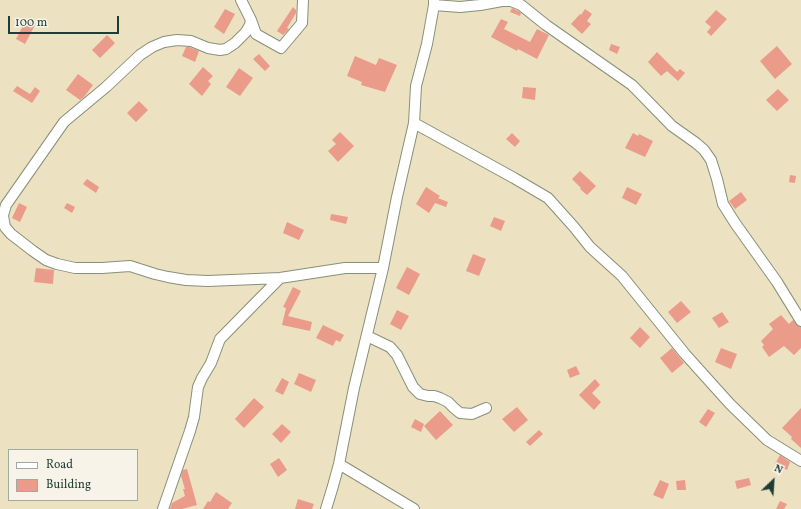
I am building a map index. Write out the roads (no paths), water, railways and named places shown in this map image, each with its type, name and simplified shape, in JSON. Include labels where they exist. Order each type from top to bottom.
[{"type":"street","points":[[241,0],[256,34],[281,48],[302,23],[303,0]]},
{"type":"street","points":[[326,509],[339,464],[354,388],[383,268],[396,197],[414,124],[416,86],[434,2],[460,7],[502,1],[521,5],[546,25],[632,84],[672,126],[696,143],[712,160],[718,179],[723,204],[734,223],[777,282],[801,321]]},
{"type":"street","points":[[251,20],[246,32],[235,43],[226,49],[220,50],[208,48],[191,41],[177,40],[164,42],[152,47],[140,55],[106,88],[64,122],[6,205],[2,229],[46,260],[57,264],[75,268],[130,266],[155,274],[186,280],[208,281],[280,278],[345,268],[383,268]]},
{"type":"street","points":[[414,124],[548,198],[590,247],[622,276],[685,354],[730,404],[767,440],[801,461]]},
{"type":"street","points":[[163,509],[190,431],[198,387],[211,363],[220,339],[280,278]]},
{"type":"street","points":[[367,336],[390,347],[397,355],[413,387],[420,394],[440,398],[448,402],[460,413],[472,414],[486,408]]},
{"type":"street","points":[[339,464],[414,509]]}]
